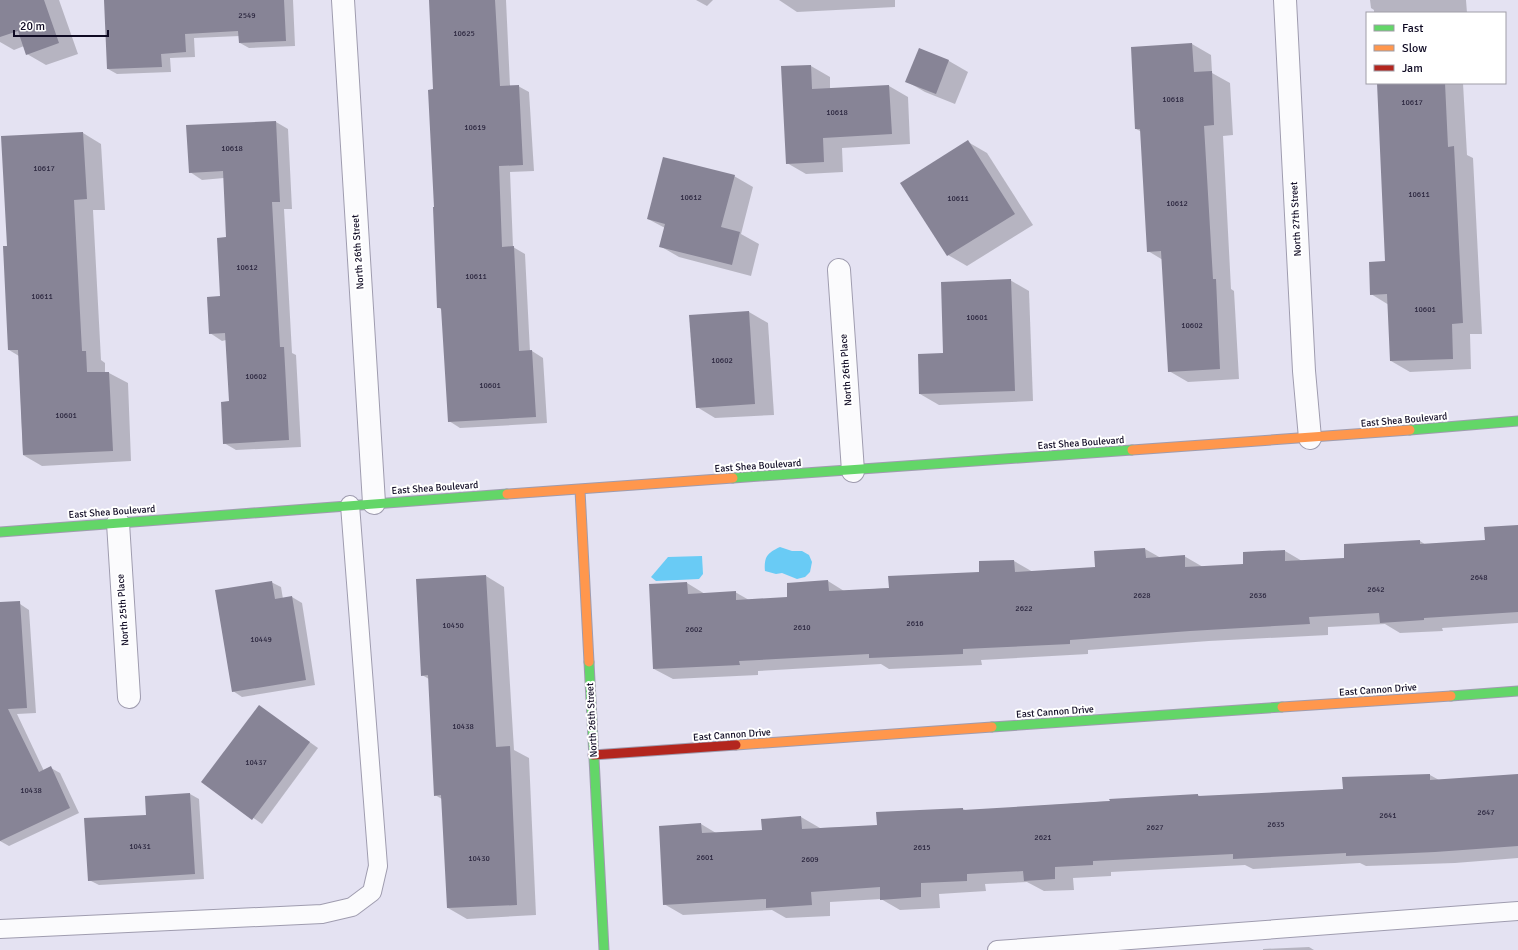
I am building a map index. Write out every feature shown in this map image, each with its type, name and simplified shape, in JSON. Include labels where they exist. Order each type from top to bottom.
[{"type":"street","name":"North 26th Street","points":[[343,0],[374,503]]},
{"type":"street","name":"North 27th Street","points":[[1285,0],[1304,371],[1310,438]]},
{"type":"street","name":"North 26th Place","points":[[839,270],[853,471]]},
{"type":"street","name":"East Shea Boulevard","points":[[0,532],[374,503],[853,471],[1518,422]]},
{"type":"street","name":"North 26th Street","points":[[580,490],[604,950]]},
{"type":"street","name":"North 25th Place","points":[[118,523],[129,697]]},
{"type":"street","name":"East Cannon Drive","points":[[593,755],[1518,691]]},
{"type":"lane","points":[[0,929],[322,914],[352,907],[372,892],[378,866],[350,505]]},
{"type":"lane","points":[[997,950],[1518,911]]},
{"type":"water","points":[[780,547],[792,551],[802,551],[809,555],[812,562],[810,572],[805,577],[797,579],[782,573],[776,574],[765,571],[767,556],[772,551]]},
{"type":"water","points":[[702,556],[703,574],[699,579],[656,581],[651,577],[668,557]]},
{"type":"building","points":[[0,0],[44,0],[59,43],[26,55],[18,31],[0,37]]},
{"type":"building","points":[[104,0],[284,0],[286,41],[239,43],[238,31],[185,34],[186,52],[161,54],[162,67],[107,69]]},
{"type":"building","points":[[429,0],[495,0],[500,86],[519,85],[523,165],[499,166],[502,247],[514,246],[519,351],[532,350],[536,417],[448,422],[441,308],[437,308],[428,90],[433,89]]},
{"type":"building","points":[[1192,43],[1194,72],[1212,71],[1214,125],[1204,126],[1213,279],[1216,279],[1220,369],[1168,372],[1161,251],[1147,252],[1140,129],[1135,129],[1131,47]]},
{"type":"building","points":[[919,48],[949,60],[936,94],[905,82]]},
{"type":"building","points":[[811,65],[812,89],[889,85],[892,134],[823,138],[824,162],[786,164],[781,66]]},
{"type":"building","points":[[1377,84],[1445,84],[1448,147],[1454,146],[1463,323],[1452,324],[1453,359],[1390,361],[1387,294],[1370,295],[1369,262],[1385,261]]},
{"type":"building","points":[[276,121],[280,202],[272,202],[280,347],[284,347],[289,440],[223,444],[221,402],[229,401],[225,333],[209,334],[207,297],[220,296],[217,238],[226,237],[223,171],[189,173],[186,125]]},
{"type":"building","points":[[83,132],[87,199],[74,200],[82,351],[86,351],[87,372],[109,372],[113,451],[23,455],[18,350],[8,350],[3,246],[7,246],[1,136]]},
{"type":"building","points":[[968,140],[1015,214],[947,256],[900,183]]},
{"type":"building","points":[[663,157],[735,175],[721,227],[740,232],[732,265],[659,247],[665,224],[647,219]]},
{"type":"building","points":[[1011,279],[1015,391],[919,394],[918,354],[943,353],[941,282]]},
{"type":"building","points":[[749,311],[755,404],[696,408],[689,315]]},
{"type":"building","points":[[1518,525],[1518,612],[1424,618],[1424,620],[1380,623],[1379,613],[1309,617],[1310,624],[1070,640],[1070,644],[963,649],[963,654],[869,658],[869,654],[739,661],[740,665],[653,669],[649,584],[687,582],[688,594],[736,591],[736,600],[787,597],[787,583],[828,580],[829,591],[889,588],[888,576],[979,572],[979,561],[1014,560],[1015,572],[1095,567],[1094,551],[1145,548],[1146,558],[1185,555],[1185,567],[1243,564],[1243,552],[1285,550],[1285,561],[1344,558],[1344,544],[1420,540],[1420,544],[1485,540],[1484,527]]},
{"type":"building","points":[[486,575],[496,747],[510,746],[517,905],[447,908],[441,795],[434,796],[428,675],[421,676],[416,579]]},
{"type":"building","points":[[272,581],[275,599],[292,596],[306,680],[232,692],[215,590]]},
{"type":"building","points":[[20,601],[27,708],[8,709],[39,772],[51,766],[70,808],[0,841],[0,602]]},
{"type":"building","points":[[259,705],[310,742],[252,820],[201,782]]},
{"type":"building","points":[[1430,774],[1430,780],[1518,774],[1518,846],[1346,856],[1346,853],[1233,859],[1233,854],[1093,861],[1093,865],[1055,867],[1055,879],[1024,881],[1023,871],[967,874],[967,881],[921,883],[921,897],[880,900],[880,887],[811,892],[812,905],[766,908],[766,899],[663,905],[659,826],[701,823],[702,833],[762,830],[761,819],[801,816],[802,829],[877,825],[876,812],[963,808],[963,810],[1198,794],[1198,796],[1343,789],[1342,777]]},
{"type":"building","points":[[190,793],[195,874],[88,881],[84,818],[146,815],[145,796]]},
{"type":"traffic: fast","points":[[1410,430],[1518,421]]},
{"type":"traffic: fast","points":[[733,478],[1132,450]]},
{"type":"traffic: fast","points":[[0,532],[507,494]]},
{"type":"traffic: fast","points":[[589,662],[604,950]]},
{"type":"traffic: fast","points":[[1451,696],[1518,691]]},
{"type":"traffic: fast","points":[[992,727],[1282,707]]},
{"type":"traffic: slow","points":[[1132,450],[1410,430]]},
{"type":"traffic: slow","points":[[507,494],[733,478]]},
{"type":"traffic: slow","points":[[580,490],[589,662]]},
{"type":"traffic: slow","points":[[1282,707],[1451,696]]},
{"type":"traffic: slow","points":[[736,745],[992,727]]},
{"type":"traffic: jam","points":[[593,755],[736,745]]}]
